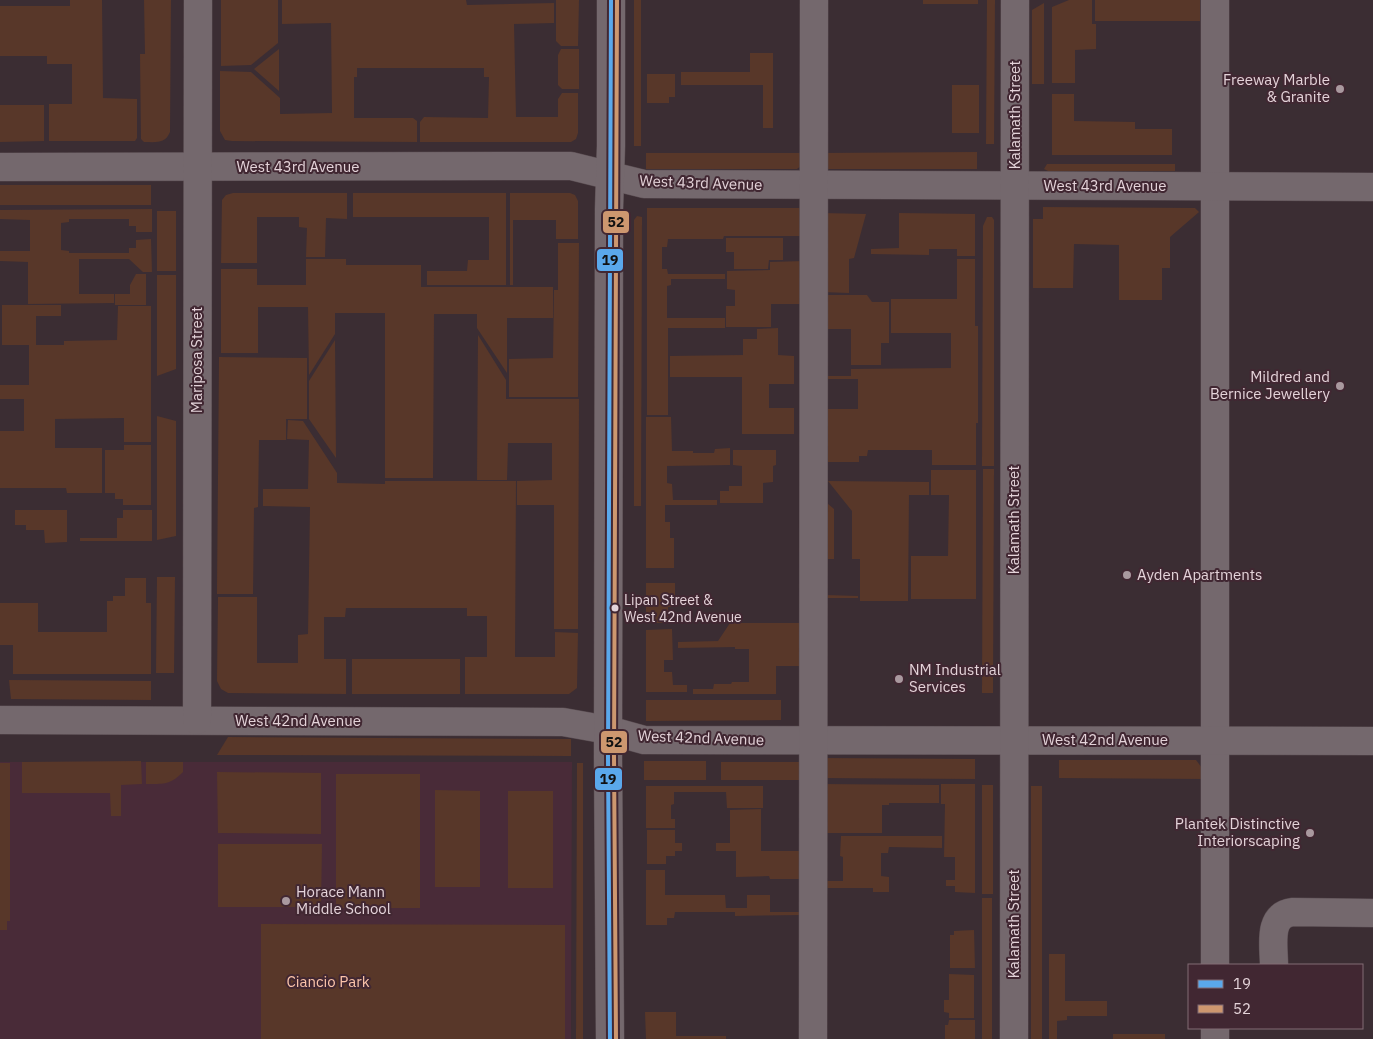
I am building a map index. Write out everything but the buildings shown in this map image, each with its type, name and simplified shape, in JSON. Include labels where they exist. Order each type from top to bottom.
[{"type":"street","name":"Mariposa Street","points":[[197,720],[198,0]]},
{"type":"street","points":[[610,1039],[608,730],[611,0]]},
{"type":"street","points":[[812,1039],[814,0]]},
{"type":"street","name":"Kalamath Street","points":[[1014,1039],[1015,0]]},
{"type":"street","points":[[1215,0],[1215,964]]},
{"type":"street","name":"West 43rd Avenue","points":[[0,167],[571,166],[644,184],[1373,187]]},
{"type":"street","name":"West 42nd Avenue","points":[[0,720],[563,722],[608,730],[644,740],[1373,741]]},
{"type":"street","points":[[1274,964],[1275,924],[1282,915],[1293,912],[1373,913]]},
{"type":"shaded area","name":"Horace Mann Middle School","points":[[0,762],[572,762],[571,1039],[0,1039]]},
{"type":"green space","points":[[70,0],[102,0],[103,98],[137,99],[137,138],[135,141],[49,141],[49,104],[72,104],[72,64],[47,64],[47,56],[0,56],[0,6],[70,6]]},
{"type":"green space","points":[[144,0],[171,0],[170,132],[166,139],[156,142],[144,142],[141,139],[140,54],[145,54]]},
{"type":"green space","points":[[221,0],[278,0],[278,43],[251,65],[221,66]]},
{"type":"green space","points":[[282,0],[466,0],[467,5],[554,3],[554,23],[514,24],[516,117],[558,117],[558,99],[562,93],[578,93],[578,133],[576,139],[571,142],[420,142],[420,122],[424,117],[488,118],[489,77],[484,77],[484,68],[357,68],[357,77],[354,77],[354,118],[413,118],[417,121],[417,142],[225,140],[220,131],[220,71],[251,72],[280,98],[280,114],[332,113],[331,23],[282,24]]},
{"type":"green space","points":[[556,0],[579,0],[578,46],[561,46],[556,41]]},
{"type":"green space","points":[[634,0],[641,0],[641,146],[634,146]]},
{"type":"green space","points":[[923,0],[978,0],[978,4],[923,4]]},
{"type":"green space","points":[[987,0],[995,0],[994,144],[986,144]]},
{"type":"green space","points":[[1069,0],[1092,0],[1092,24],[1096,24],[1096,49],[1075,50],[1075,83],[1052,83],[1052,7]]},
{"type":"green space","points":[[1095,0],[1200,0],[1200,21],[1095,21]]},
{"type":"green space","points":[[1044,3],[1044,84],[1032,84],[1032,10]]},
{"type":"green space","points":[[279,49],[279,91],[254,69]]},
{"type":"green space","points":[[561,49],[579,49],[579,89],[562,89],[558,85],[558,55]]},
{"type":"green space","points":[[750,53],[773,53],[773,128],[763,128],[763,85],[681,85],[681,72],[750,72]]},
{"type":"green space","points":[[647,74],[675,74],[675,97],[669,97],[669,103],[647,103]]},
{"type":"green space","points":[[952,85],[979,85],[979,133],[952,133]]},
{"type":"green space","points":[[1052,94],[1074,94],[1074,121],[1135,122],[1135,129],[1172,129],[1172,155],[1052,155]]},
{"type":"green space","points":[[0,105],[44,105],[44,141],[0,142]]},
{"type":"green space","points":[[977,152],[977,169],[820,169],[820,153]]},
{"type":"green space","points":[[646,153],[802,153],[802,165],[797,169],[646,169]]},
{"type":"green space","points":[[1047,164],[1175,164],[1175,171],[1048,171],[1044,169]]},
{"type":"green space","points":[[0,185],[151,185],[151,205],[0,205]]},
{"type":"green space","points":[[233,193],[347,193],[347,219],[326,218],[325,257],[306,257],[307,228],[299,227],[299,217],[257,217],[257,263],[221,263],[222,200],[226,195]]},
{"type":"green space","points":[[353,193],[506,193],[506,285],[427,285],[427,271],[467,271],[468,260],[489,260],[489,217],[353,217]]},
{"type":"green space","points":[[510,193],[570,193],[575,195],[578,201],[578,239],[556,239],[556,220],[513,220],[513,285],[510,285]]},
{"type":"green space","points":[[1043,207],[1195,208],[1199,212],[1170,237],[1170,268],[1162,268],[1162,300],[1119,300],[1119,245],[1074,244],[1073,288],[1033,288],[1033,219],[1043,219]]},
{"type":"green space","points":[[647,208],[802,208],[802,236],[724,236],[723,239],[668,239],[667,247],[662,247],[662,269],[667,269],[668,274],[725,274],[725,279],[671,279],[671,285],[667,286],[667,318],[725,318],[725,328],[668,328],[668,415],[647,415]]},
{"type":"green space","points":[[152,209],[152,232],[136,232],[136,226],[129,226],[129,219],[69,219],[69,222],[61,223],[61,250],[69,251],[69,253],[129,253],[129,248],[136,248],[136,240],[151,239],[152,272],[143,272],[129,259],[79,259],[79,294],[114,294],[114,303],[28,304],[28,262],[0,261],[0,251],[30,251],[30,220],[0,219],[0,210]]},
{"type":"green space","points":[[157,211],[176,211],[176,271],[157,271]]},
{"type":"green space","points":[[822,213],[866,214],[854,258],[849,259],[849,293],[821,292]]},
{"type":"green space","points":[[899,213],[975,214],[975,256],[957,256],[957,249],[929,249],[929,255],[871,254],[871,249],[899,248]]},
{"type":"green space","points":[[637,216],[642,217],[641,506],[634,506],[634,220]]},
{"type":"green space","points":[[987,217],[992,217],[994,220],[994,466],[982,466],[983,226]]},
{"type":"green space","points":[[726,238],[783,238],[783,260],[769,260],[768,269],[734,269],[734,252],[726,252]]},
{"type":"green space","points":[[558,243],[579,243],[578,397],[509,397],[509,359],[553,358],[554,290],[558,290]]},
{"type":"green space","points":[[306,259],[346,259],[346,265],[421,265],[421,287],[553,287],[553,318],[507,318],[507,373],[477,328],[477,314],[434,314],[433,478],[385,478],[385,313],[335,313],[335,334],[309,375],[308,307],[258,307],[258,353],[221,353],[221,269],[257,269],[257,285],[306,285]]},
{"type":"green space","points":[[957,259],[975,259],[975,326],[978,326],[976,465],[932,465],[932,450],[868,450],[867,456],[859,456],[859,462],[822,462],[822,409],[858,409],[858,379],[822,379],[822,376],[851,376],[851,369],[951,368],[951,333],[891,333],[891,299],[957,299]]},
{"type":"green space","points":[[804,261],[804,304],[771,304],[771,327],[726,327],[726,306],[735,306],[735,290],[727,289],[727,271],[770,270],[770,262]]},
{"type":"green space","points":[[136,274],[146,274],[146,305],[115,305],[115,294],[130,294],[130,285]]},
{"type":"green space","points":[[157,275],[176,275],[176,369],[157,376]]},
{"type":"green space","points":[[822,295],[867,295],[872,302],[889,302],[889,343],[881,343],[881,365],[851,365],[851,329],[822,329]]},
{"type":"green space","points":[[2,305],[61,305],[61,316],[36,316],[36,345],[64,345],[64,341],[117,340],[118,306],[151,306],[151,442],[124,442],[124,418],[55,419],[55,448],[102,448],[102,493],[67,493],[66,488],[0,488],[0,431],[24,431],[24,399],[0,399],[0,385],[29,385],[29,345],[2,345]]},
{"type":"green space","points":[[778,328],[778,355],[794,356],[794,384],[769,384],[769,408],[794,408],[794,434],[742,434],[742,377],[670,377],[670,356],[743,355],[743,339],[757,339],[757,329]]},
{"type":"green space","points":[[478,335],[506,380],[506,399],[579,399],[578,629],[554,629],[554,505],[517,505],[517,481],[552,480],[552,443],[508,443],[507,480],[477,480]]},
{"type":"green space","points":[[335,340],[336,458],[309,419],[309,381]]},
{"type":"green space","points":[[219,357],[307,358],[307,419],[286,419],[286,440],[259,440],[258,507],[254,508],[253,594],[217,594]]},
{"type":"green space","points":[[157,416],[176,421],[176,536],[157,540]]},
{"type":"green space","points":[[646,417],[671,417],[672,451],[714,453],[715,449],[730,448],[730,465],[667,466],[667,483],[672,484],[673,500],[717,500],[717,505],[665,505],[665,522],[670,522],[670,538],[674,538],[674,568],[646,568]]},
{"type":"green space","points":[[288,420],[303,421],[337,473],[337,483],[385,484],[385,481],[516,481],[515,657],[555,657],[555,632],[578,633],[577,688],[569,694],[465,694],[465,657],[487,657],[487,616],[467,616],[467,608],[346,608],[345,617],[324,617],[324,659],[346,659],[346,694],[228,693],[221,689],[217,681],[218,597],[257,597],[257,663],[298,663],[298,635],[308,634],[310,507],[263,506],[263,489],[308,489],[309,440],[287,439]]},
{"type":"green space","points":[[124,445],[151,445],[151,505],[123,505],[123,499],[115,499],[115,493],[105,493],[105,450],[124,450]]},
{"type":"green space","points":[[733,450],[776,450],[773,482],[763,483],[763,503],[720,503],[720,491],[729,491],[729,486],[742,486],[742,466],[733,465]]},
{"type":"green space","points":[[983,469],[994,469],[993,693],[982,693]]},
{"type":"green space","points":[[931,470],[976,470],[976,599],[911,599],[911,556],[948,556],[949,495],[931,495]]},
{"type":"green space","points":[[828,481],[929,482],[929,495],[909,495],[908,601],[860,601],[860,559],[852,559],[852,511]]},
{"type":"green space","points":[[821,498],[834,509],[834,559],[826,559],[825,595],[858,596],[858,598],[821,598]]},
{"type":"green space","points":[[15,510],[67,510],[67,542],[45,543],[44,530],[26,530],[26,525],[15,525]]},
{"type":"green space","points":[[123,510],[152,510],[152,541],[80,541],[80,538],[117,538],[117,518],[123,518]]},
{"type":"green space","points":[[157,577],[175,577],[174,673],[156,673]]},
{"type":"green space","points":[[125,578],[146,578],[146,603],[151,603],[151,674],[13,674],[13,645],[0,645],[0,603],[38,603],[38,632],[107,632],[107,601],[113,601],[113,596],[125,596]]},
{"type":"green space","points":[[646,583],[675,583],[675,602],[673,607],[668,607],[668,623],[646,623]]},
{"type":"green space","points":[[730,623],[800,623],[800,666],[776,666],[776,694],[693,694],[693,689],[713,689],[714,684],[749,682],[749,649],[735,649],[735,647],[678,648],[678,642],[718,641]]},
{"type":"green space","points":[[672,629],[673,660],[664,660],[664,672],[672,672],[673,685],[687,685],[687,692],[646,692],[646,630]]},
{"type":"green space","points":[[352,659],[460,659],[460,694],[352,694]]},
{"type":"green space","points":[[9,680],[151,681],[151,700],[11,699]]},
{"type":"green space","points":[[646,700],[781,700],[781,720],[646,721]]},
{"type":"green space","points":[[228,737],[571,739],[571,756],[217,755]]},
{"type":"green space","points":[[819,758],[975,759],[975,779],[819,778]]},
{"type":"green space","points":[[1059,760],[1196,760],[1205,772],[1205,779],[1059,778]]},
{"type":"green space","points":[[141,761],[142,784],[121,785],[121,816],[111,816],[110,793],[22,793],[22,762]]},
{"type":"green space","points":[[644,761],[706,761],[706,780],[644,780]]},
{"type":"green space","points":[[146,762],[183,762],[183,772],[166,783],[146,784]]},
{"type":"green space","points":[[721,762],[799,762],[799,780],[721,780]]},
{"type":"green space","points":[[0,763],[10,763],[10,921],[7,921],[7,930],[0,930]]},
{"type":"green space","points":[[577,763],[583,763],[583,1039],[576,1039]]},
{"type":"green space","points":[[217,772],[321,773],[321,834],[218,833]]},
{"type":"green space","points":[[336,774],[420,774],[420,908],[336,908]]},
{"type":"green space","points":[[820,784],[939,785],[939,803],[889,803],[889,805],[882,805],[882,833],[820,833]]},
{"type":"green space","points":[[941,784],[975,784],[975,893],[955,892],[955,886],[946,886],[946,880],[955,880],[955,857],[944,857],[945,804],[941,804]]},
{"type":"green space","points":[[982,785],[993,785],[993,894],[982,894]]},
{"type":"green space","points":[[646,786],[763,786],[763,808],[727,808],[726,792],[674,792],[674,804],[671,805],[671,819],[675,819],[675,828],[646,828]]},
{"type":"green space","points":[[1031,786],[1042,786],[1042,1039],[1031,1039]]},
{"type":"green space","points":[[435,790],[480,791],[480,887],[435,887]]},
{"type":"green space","points":[[508,791],[553,791],[553,888],[508,888]]},
{"type":"green space","points":[[761,809],[761,851],[800,851],[800,879],[770,879],[769,876],[736,877],[736,851],[716,851],[716,843],[730,843],[730,810]]},
{"type":"green space","points":[[647,830],[675,830],[675,843],[682,843],[682,851],[675,851],[675,856],[666,856],[666,864],[647,864]]},
{"type":"green space","points":[[841,836],[942,836],[942,848],[889,847],[888,853],[881,853],[881,876],[889,877],[889,892],[873,892],[873,888],[818,888],[819,881],[843,881],[843,857],[840,856]]},
{"type":"green space","points":[[218,844],[322,844],[321,907],[218,907]]},
{"type":"green space","points":[[646,870],[665,870],[665,895],[725,895],[726,908],[747,908],[747,895],[770,895],[770,912],[802,912],[802,915],[735,916],[735,912],[675,912],[674,918],[667,918],[667,925],[646,925]]},
{"type":"green space","points":[[982,898],[992,898],[992,1039],[982,1039]]},
{"type":"green space","name":"Ciancio Park","points":[[261,924],[565,925],[565,1039],[261,1039]]},
{"type":"green space","points":[[974,930],[975,968],[950,968],[950,935],[954,935],[954,931]]},
{"type":"green space","points":[[1049,954],[1065,954],[1065,1001],[1107,1001],[1107,1016],[1067,1016],[1067,1020],[1057,1021],[1057,1039],[1049,1039]]},
{"type":"green space","points":[[949,974],[974,975],[974,1018],[949,1018],[949,1013],[944,1012],[944,1000],[949,1000]]},
{"type":"green space","points":[[645,1012],[676,1012],[676,1036],[726,1036],[726,1039],[646,1039]]},
{"type":"green space","points":[[949,1020],[975,1020],[975,1039],[945,1039],[945,1025],[948,1025]]},
{"type":"green space","points":[[1113,1034],[1165,1034],[1165,1039],[1113,1039]]},
{"type":"transit line","name":"19","points":[[610,1039],[608,757],[611,0]]},
{"type":"transit line","name":"52","points":[[616,1039],[614,757],[617,0]]},
{"type":"place","name":"Freeway Marble & Granite","points":[[1340,89]]},
{"type":"place","name":"Mildred and Bernice Jewellery","points":[[1340,386]]},
{"type":"place","name":"Ayden Apartments","points":[[1127,575]]},
{"type":"place","name":"Lipan Street & West 42nd Avenue","points":[[615,608]]},
{"type":"place","name":"NM Industrial Services","points":[[899,679]]},
{"type":"place","name":"Plantek Distinctive Interiorscaping","points":[[1310,833]]},
{"type":"place","name":"Horace Mann Middle School","points":[[286,901]]}]
